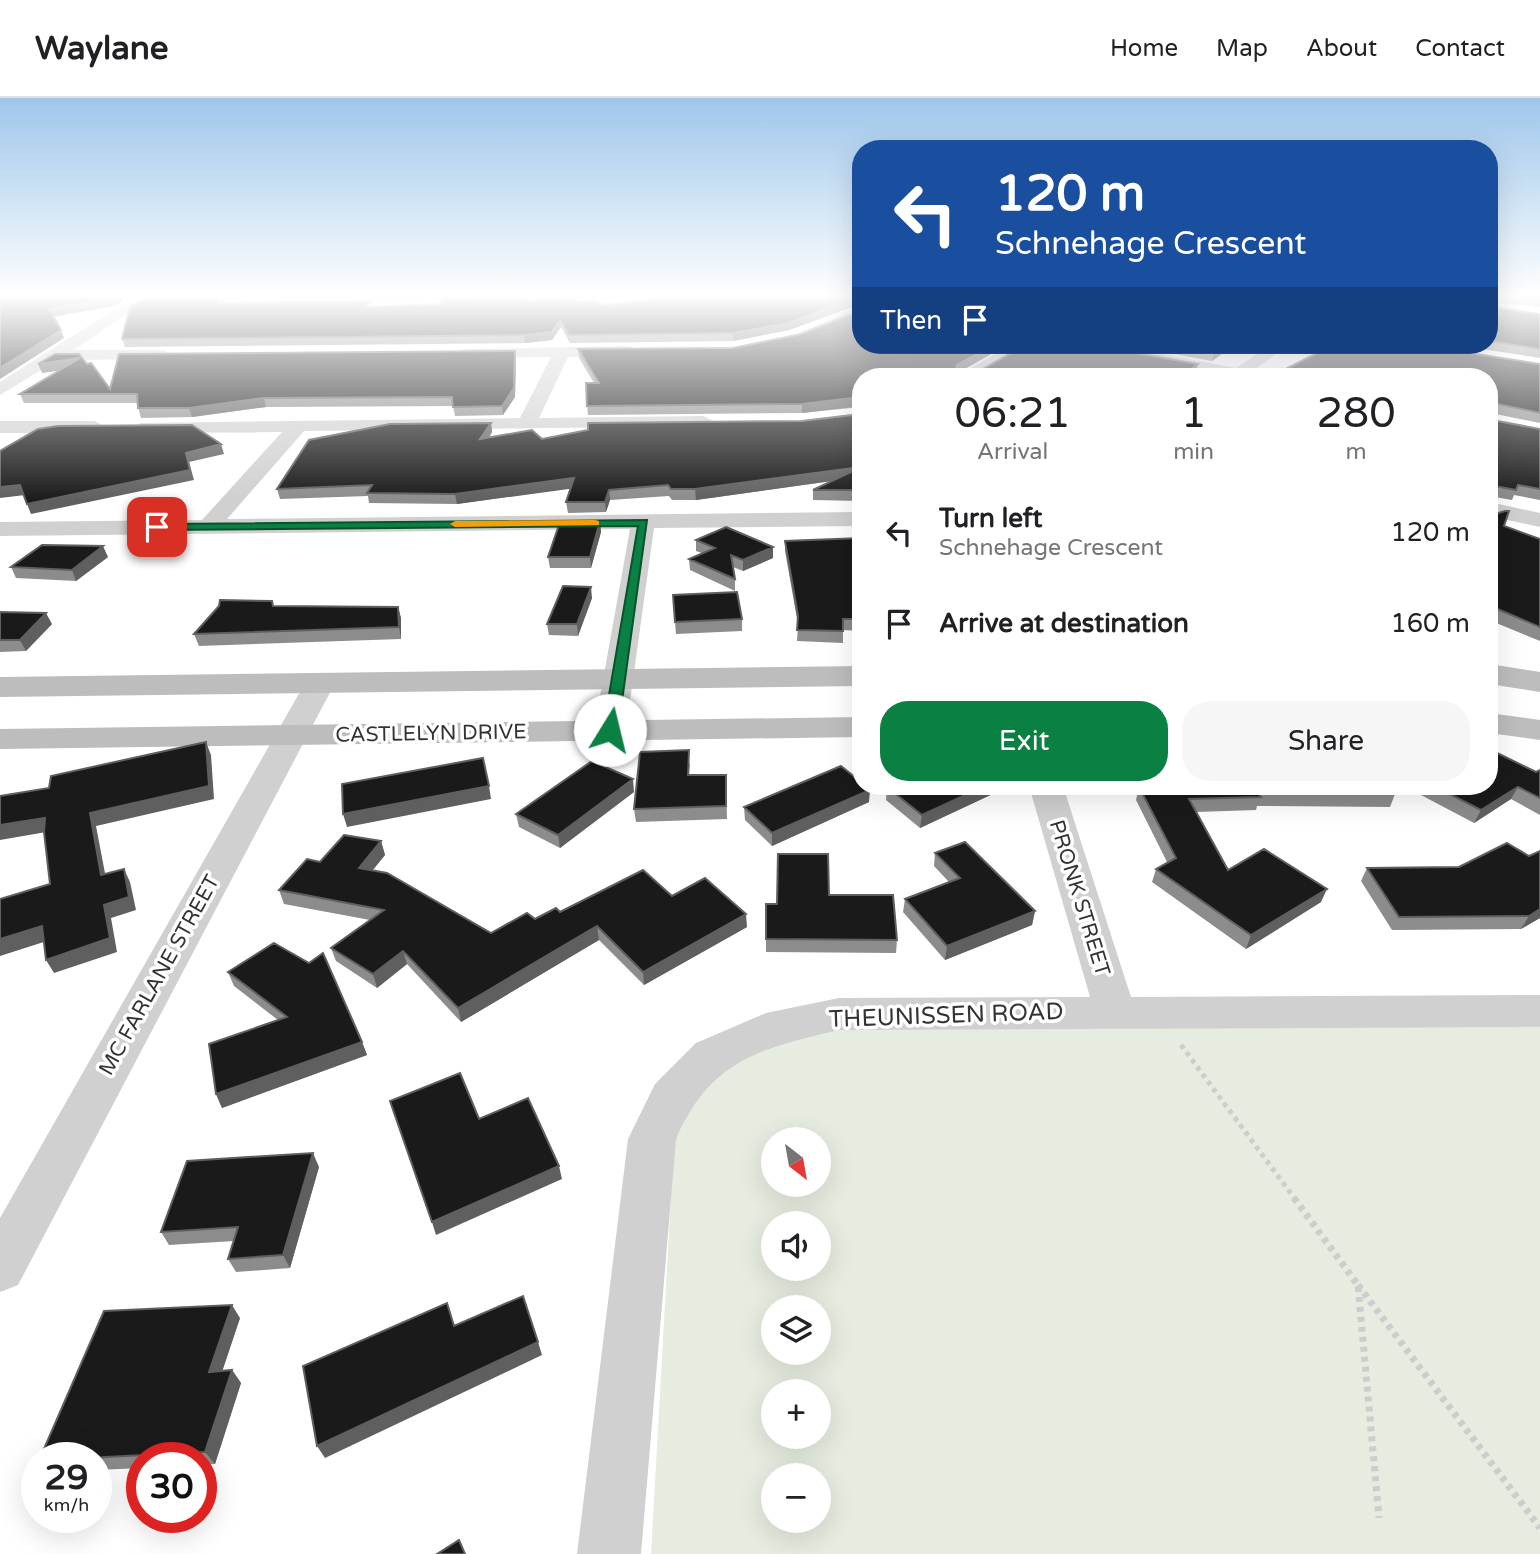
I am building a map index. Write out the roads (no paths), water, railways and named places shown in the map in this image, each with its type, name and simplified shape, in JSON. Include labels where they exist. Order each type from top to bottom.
[{"type":"street","points":[[0,390],[39,365]]},
{"type":"street","points":[[527,422],[556,365]]},
{"type":"street","points":[[0,427],[720,422]]},
{"type":"street","points":[[209,526],[299,425]]},
{"type":"street","points":[[1498,511],[1540,520]]},
{"type":"street","points":[[0,529],[852,519]]},
{"type":"street","points":[[610,730],[643,523]]},
{"type":"street","points":[[1498,675],[1540,682]]},
{"type":"street","points":[[0,687],[852,676]]},
{"type":"street","name":"MC FARLANE STREET","points":[[0,1268],[320,683]]},
{"type":"street","points":[[1498,724],[1540,730]]},
{"type":"street","name":"CASTLELYN DRIVE","points":[[8,740],[852,727]]},
{"type":"street","name":"PRONK STREET","points":[[1050,795],[1135,1011]]},
{"type":"street","name":"THEUNISSEN ROAD","points":[[609,1554],[652,1139],[671,1097],[712,1055],[766,1030],[839,1014],[1540,1011]]}]
